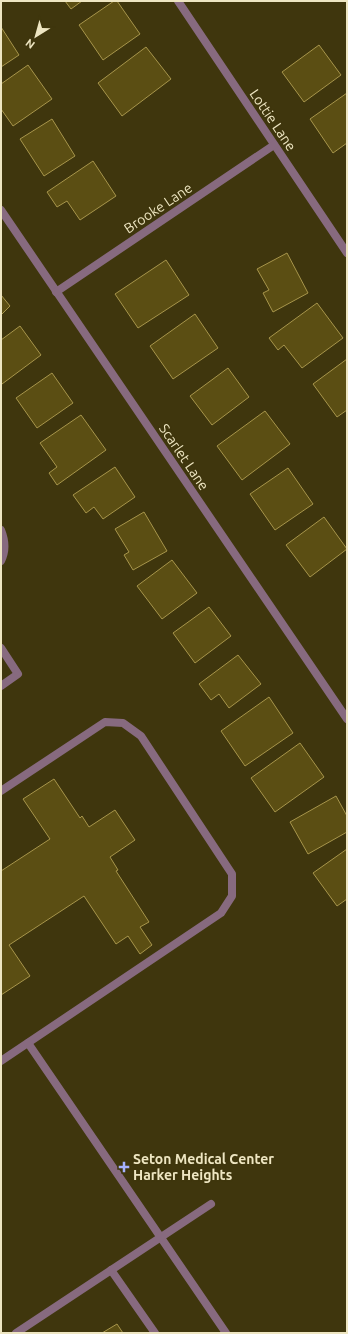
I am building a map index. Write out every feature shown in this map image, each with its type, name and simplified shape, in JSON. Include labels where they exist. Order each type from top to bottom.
[{"type":"street","name":"Lottie Lane","points":[[178,1],[347,254]]},
{"type":"street","name":"Brooke Lane","points":[[56,292],[274,145]]},
{"type":"street","name":"Scarlet Lane","points":[[1,210],[347,719]]},
{"type":"street","points":[[1,530],[4,544],[4,556],[1,561]]},
{"type":"street","points":[[1,648],[18,674],[1,686]]},
{"type":"street","points":[[1,791],[105,722],[123,723],[140,736],[232,874],[232,896],[221,914],[1,1061]]},
{"type":"street","points":[[28,1043],[226,1333]]},
{"type":"street","points":[[16,1333],[211,1204]]},
{"type":"street","points":[[111,1270],[155,1333]]},
{"type":"building","points":[[65,1],[82,1],[71,9]]},
{"type":"building","points":[[114,1],[117,1],[140,34],[103,60],[79,25]]},
{"type":"building","points":[[1,27],[19,55],[1,67]]},
{"type":"building","points":[[319,45],[341,75],[304,102],[282,72]]},
{"type":"building","points":[[146,47],[171,79],[122,116],[98,83]]},
{"type":"building","points":[[28,65],[52,99],[13,126],[1,109],[1,84]]},
{"type":"building","points":[[347,93],[347,143],[333,153],[310,119]]},
{"type":"building","points":[[52,119],[75,156],[44,176],[20,139]]},
{"type":"building","points":[[93,161],[116,196],[80,220],[67,201],[57,207],[47,192]]},
{"type":"building","points":[[287,253],[308,293],[273,312],[263,293],[269,290],[257,269]]},
{"type":"building","points":[[166,260],[189,295],[138,328],[115,294]]},
{"type":"building","points":[[1,295],[10,306],[1,315]]},
{"type":"building","points":[[317,303],[343,338],[302,368],[284,345],[278,350],[269,338]]},
{"type":"building","points":[[195,314],[218,348],[173,379],[150,346]]},
{"type":"building","points":[[20,326],[41,355],[2,384],[1,340]]},
{"type":"building","points":[[347,359],[347,410],[337,417],[313,384]]},
{"type":"building","points":[[228,368],[249,397],[212,425],[190,396]]},
{"type":"building","points":[[52,373],[73,403],[37,428],[16,398]]},
{"type":"building","points":[[265,411],[290,444],[242,480],[217,446]]},
{"type":"building","points":[[81,415],[106,450],[57,485],[49,473],[57,467],[40,443]]},
{"type":"building","points":[[115,467],[135,497],[103,519],[94,507],[86,513],[73,495]]},
{"type":"building","points":[[288,468],[313,504],[275,530],[250,494]]},
{"type":"building","points":[[144,512],[167,551],[133,570],[124,555],[129,552],[115,529]]},
{"type":"building","points":[[324,517],[347,549],[310,577],[286,545]]},
{"type":"building","points":[[172,560],[197,593],[162,619],[137,586]]},
{"type":"building","points":[[209,607],[231,636],[195,663],[173,633]]},
{"type":"building","points":[[238,655],[261,684],[229,708],[219,694],[211,700],[199,684]]},
{"type":"building","points":[[269,697],[293,733],[245,766],[221,731]]},
{"type":"building","points":[[300,743],[324,777],[275,812],[251,778]]},
{"type":"building","points":[[54,779],[80,818],[82,816],[89,827],[115,810],[135,840],[110,857],[118,870],[116,871],[149,922],[140,927],[152,945],[140,954],[128,936],[116,944],[84,896],[9,945],[30,976],[1,995],[1,871],[50,839],[23,799]]},
{"type":"building","points":[[336,796],[347,816],[347,832],[308,854],[290,822]]},
{"type":"building","points":[[347,849],[347,899],[337,906],[313,873]]},
{"type":"building","points":[[117,1324],[123,1333],[102,1333]]},
{"type":"place","name":"Seton Medical Center Harker Heights","points":[[124,1167]]}]
